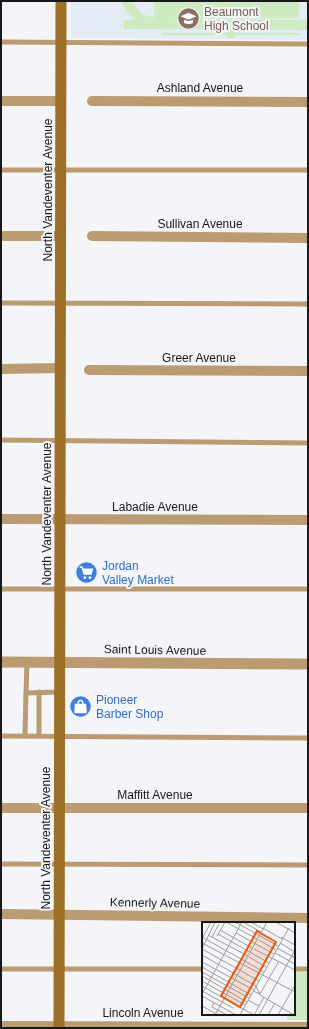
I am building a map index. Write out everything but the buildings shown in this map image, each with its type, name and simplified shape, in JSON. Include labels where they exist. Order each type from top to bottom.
[{"type":"main road","name":"North Vandeventer Avenue","points":[[59,1027],[61,1]]},
{"type":"street","points":[[1,101],[61,100]]},
{"type":"street","name":"Ashland Avenue","points":[[92,101],[308,102]]},
{"type":"street","points":[[1,236],[60,236]]},
{"type":"street","name":"Sullivan Avenue","points":[[92,236],[308,238]]},
{"type":"street","points":[[1,369],[60,368]]},
{"type":"street","name":"Greer Avenue","points":[[89,370],[308,371]]},
{"type":"street","name":"Labadie Avenue","points":[[1,519],[308,520]]},
{"type":"street","name":"Saint Louis Avenue","points":[[1,662],[308,664]]},
{"type":"street","name":"Maffitt Avenue","points":[[1,808],[308,808]]},
{"type":"street","name":"Kennerly Avenue","points":[[1,914],[308,918]]},
{"type":"street","name":"Lincoln Avenue","points":[[1,1026],[308,1027]]},
{"type":"lane","points":[[1,42],[308,44]]},
{"type":"lane","points":[[1,170],[308,170]]},
{"type":"lane","points":[[1,303],[308,304]]},
{"type":"lane","points":[[1,440],[308,443]]},
{"type":"lane","points":[[1,589],[308,589]]},
{"type":"lane","points":[[25,735],[27,661]]},
{"type":"lane","points":[[39,692],[39,735]]},
{"type":"lane","points":[[26,693],[59,692]]},
{"type":"lane","points":[[1,736],[59,735],[308,738]]},
{"type":"lane","points":[[1,864],[308,865]]},
{"type":"lane","points":[[1,969],[202,969]]},
{"type":"lane","points":[[295,970],[308,970]]},
{"type":"shaded area","name":"Beaumont High School","points":[[71,1],[308,1],[308,40],[71,38]]},
{"type":"green space","points":[[121,1],[131,1],[142,14],[154,18],[154,1],[299,1],[299,18],[159,19],[308,20],[308,30],[124,29],[124,20],[135,20],[127,12]]},
{"type":"green space","points":[[227,30],[235,30],[235,33],[300,33],[300,35],[235,35],[235,38],[227,38],[227,35],[162,35],[162,33],[227,33]]},
{"type":"green space","points":[[295,972],[308,972],[308,1020],[287,1020],[287,1015],[295,1015]]},
{"type":"place","name":"Beaumont High School","points":[[189,19]]},
{"type":"place","name":"Jordan Valley Market","points":[[87,573]]},
{"type":"place","name":"Pioneer Barber Shop","points":[[80,707]]}]
